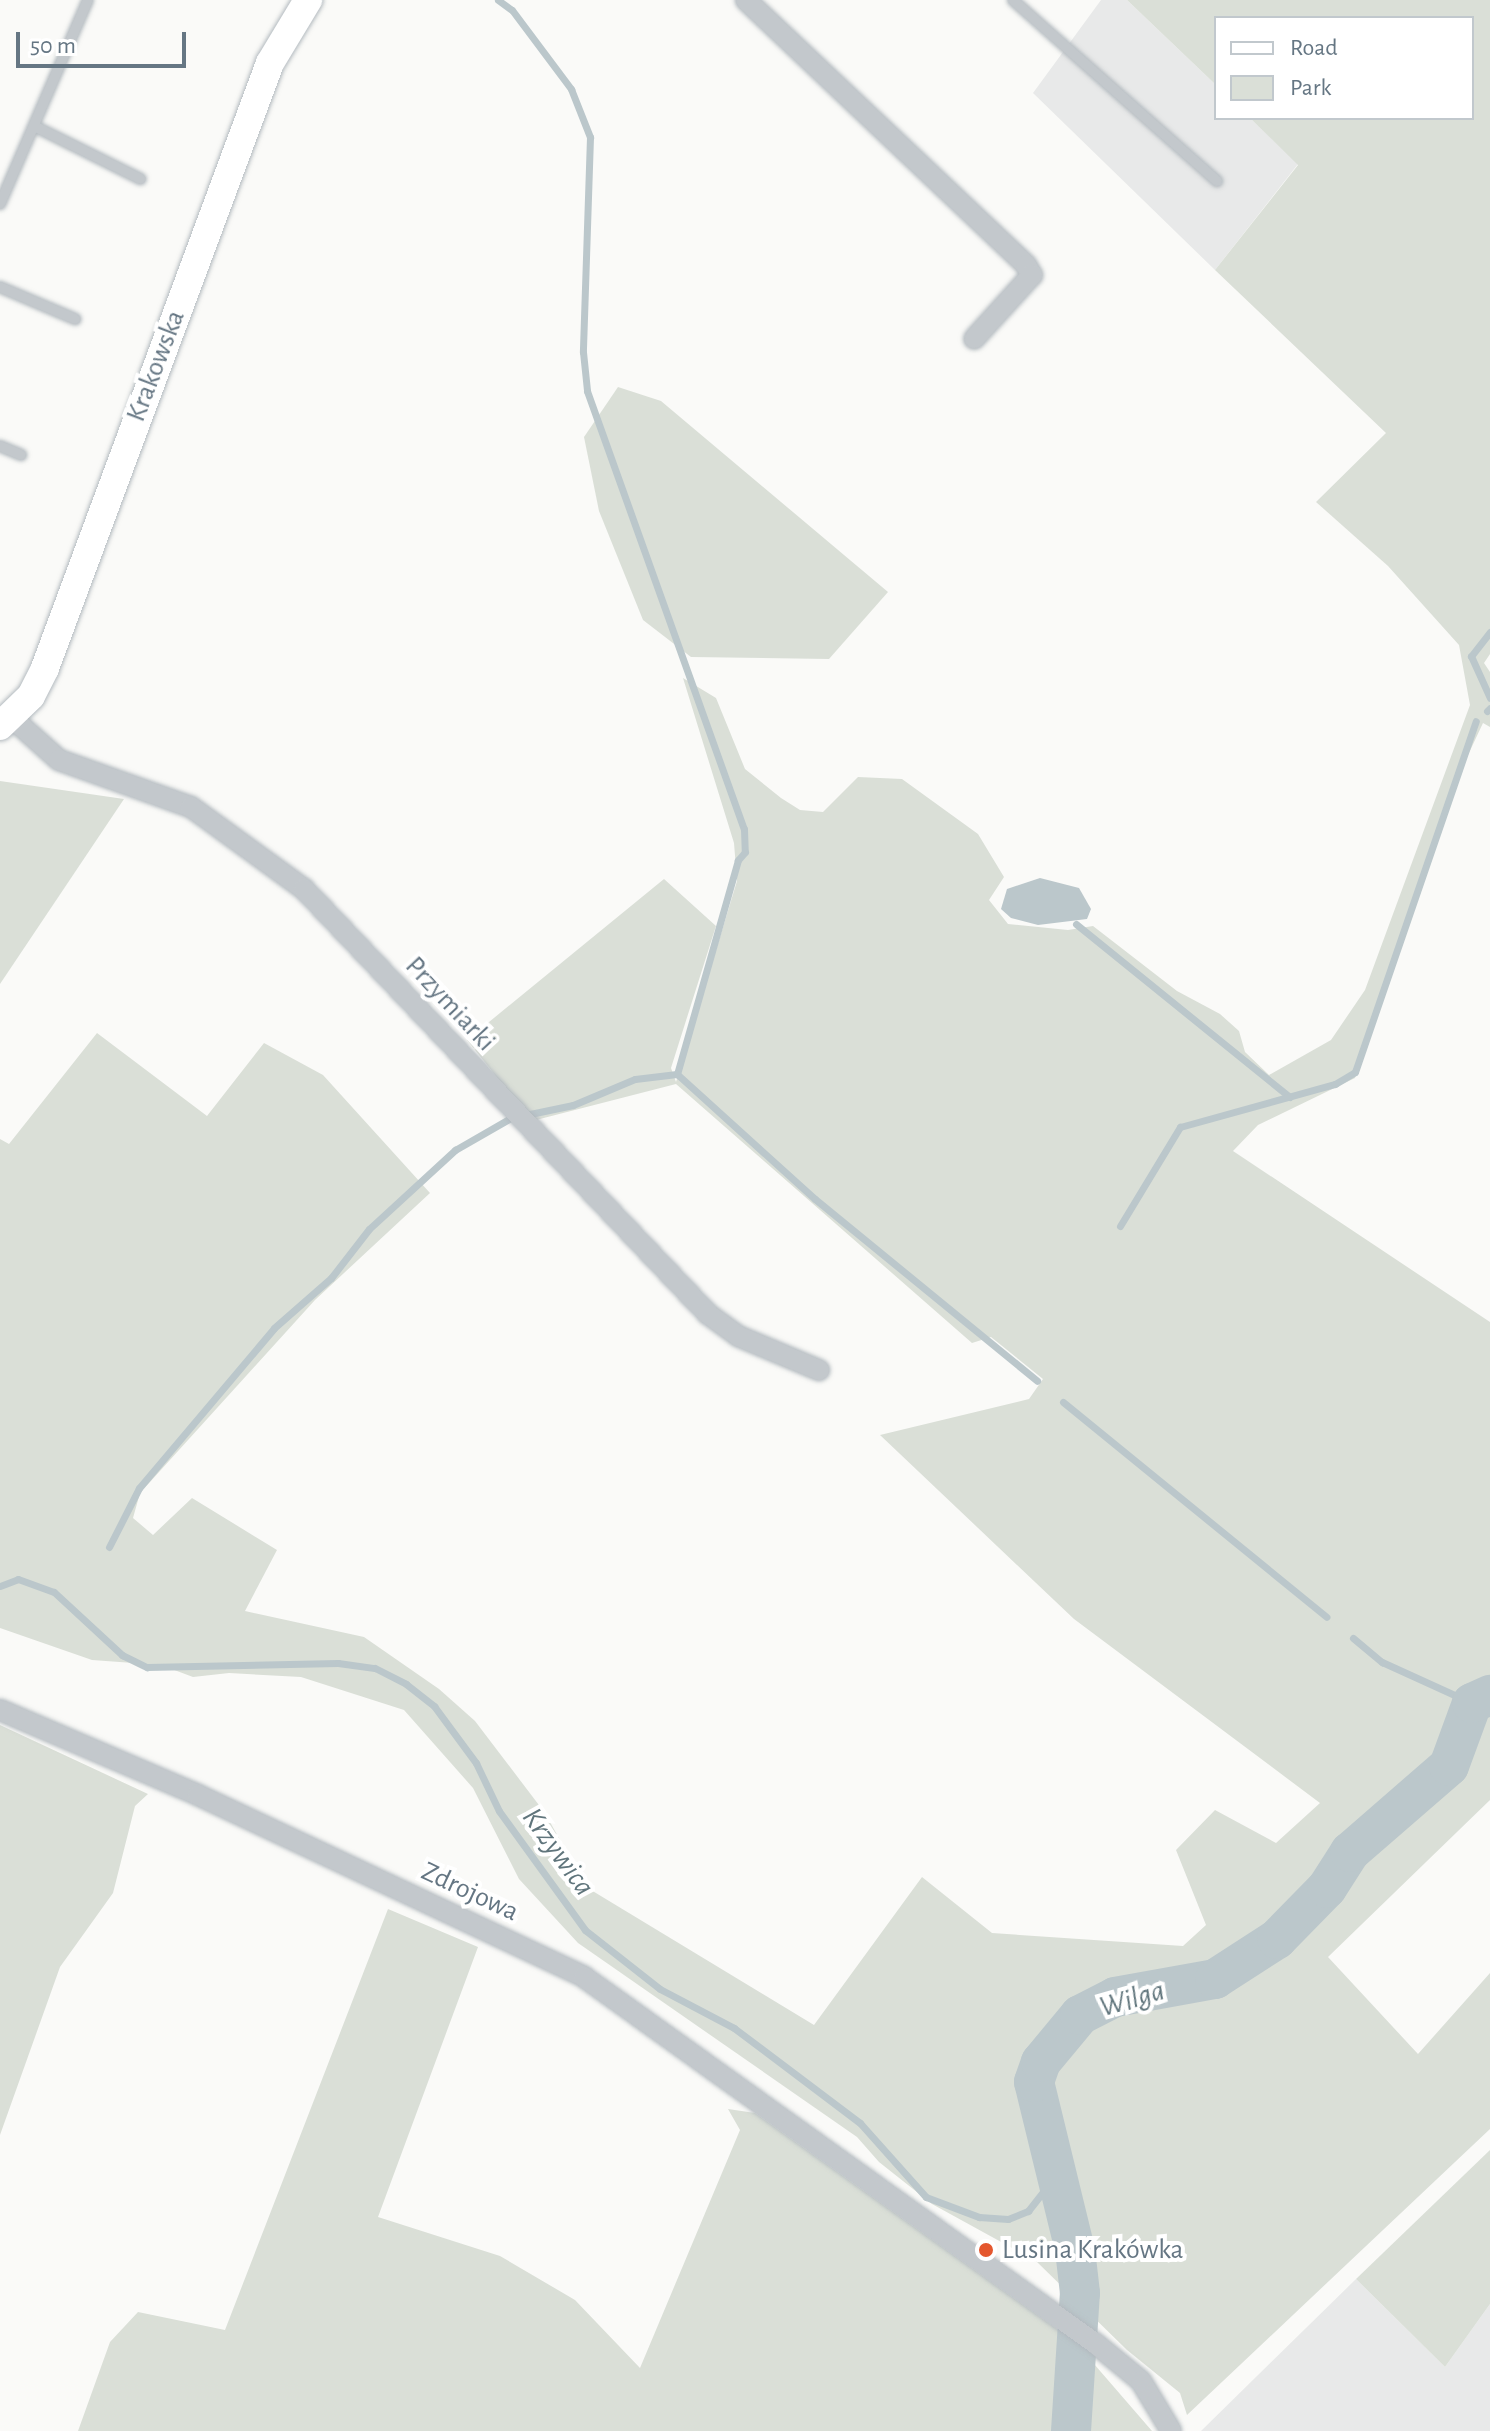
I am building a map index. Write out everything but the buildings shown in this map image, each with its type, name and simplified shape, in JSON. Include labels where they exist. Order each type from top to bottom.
[{"type":"street","name":"Krakowska","points":[[6,722],[45,668],[270,63],[308,0]]},
{"type":"street","points":[[746,0],[1026,265],[1032,275],[974,339]]},
{"type":"street","name":"Przymiarki","points":[[6,722],[59,760],[191,807],[304,889],[708,1314],[738,1336],[819,1370]]},
{"type":"street","name":"Zdrojowa","points":[[0,1710],[198,1795],[584,1977],[1096,2344],[1141,2381],[1171,2431]]},
{"type":"lane","points":[[0,204],[88,0]]},
{"type":"lane","points":[[1013,0],[1217,181]]},
{"type":"lane","points":[[34,126],[141,179]]},
{"type":"lane","points":[[0,287],[75,319]]},
{"type":"lane","points":[[0,446],[21,455]]},
{"type":"shaded area","points":[[1101,0],[1127,0],[1214,83],[1214,120],[1252,120],[1298,164],[1215,270],[1033,93]]},
{"type":"shaded area","points":[[1040,878],[1079,888],[1091,909],[1087,919],[1038,925],[1011,918],[1001,909],[1007,889]]},
{"type":"shaded area","points":[[1356,2279],[1445,2367],[1490,2304],[1490,2431],[1201,2431]]},
{"type":"green space","points":[[1127,0],[1490,0],[1490,654],[1484,663],[1490,672],[1490,727],[1483,723],[1460,772],[1355,1078],[1258,1125],[1233,1151],[1490,1322],[1490,1800],[1328,1957],[1418,2054],[1490,1973],[1490,2129],[1187,2415],[1180,2393],[1127,2350],[1036,2261],[932,2204],[879,2162],[857,2137],[578,1943],[519,1879],[473,1788],[404,1710],[301,1677],[229,1673],[193,1677],[161,1665],[92,1660],[0,1628],[0,1139],[9,1144],[97,1033],[207,1116],[264,1043],[323,1075],[430,1193],[315,1300],[140,1493],[133,1518],[153,1535],[192,1498],[277,1550],[245,1611],[364,1637],[439,1689],[475,1721],[545,1813],[586,1887],[814,2025],[922,1877],[992,1933],[1183,1946],[1206,1925],[1176,1850],[1215,1810],[1276,1843],[1320,1803],[1074,1619],[880,1435],[1029,1399],[1043,1379],[991,1337],[972,1343],[676,1084],[532,1121],[467,1040],[664,879],[716,926],[671,1068],[676,1082],[737,881],[734,843],[683,678],[716,698],[745,769],[781,798],[800,810],[823,812],[858,777],[902,779],[978,834],[1004,877],[989,900],[1008,924],[1068,930],[1093,926],[1177,991],[1220,1014],[1239,1031],[1245,1052],[1269,1075],[1331,1040],[1365,990],[1470,705],[1459,645],[1388,566],[1316,502],[1386,433],[1215,270],[1298,165],[1252,120],[1474,120],[1474,16],[1214,16],[1214,83]]},
{"type":"green space","points":[[618,387],[661,401],[888,592],[829,659],[691,657],[643,620],[599,511],[584,437]]},
{"type":"green space","points":[[0,781],[124,799],[0,984]]},
{"type":"green space","points":[[0,1725],[148,1794],[135,1806],[113,1893],[60,1967],[0,2135]]},
{"type":"green space","points":[[388,1909],[478,1947],[378,2217],[500,2256],[575,2300],[640,2368],[740,2130],[728,2109],[755,2113],[1075,2342],[1152,2431],[78,2431],[110,2342],[138,2312],[225,2330]]},
{"type":"green space","points":[[1490,2150],[1490,2304],[1445,2367],[1356,2279]]},
{"type":"waterway","points":[[498,0],[512,10],[571,89],[590,137],[583,352],[587,391],[744,829],[745,852],[738,860],[677,1074]]},
{"type":"waterway","points":[[1490,632],[1471,656],[1490,698]]},
{"type":"waterway","points":[[1487,711],[1490,708]]},
{"type":"waterway","points":[[1120,1226],[1180,1127],[1335,1084],[1355,1072],[1476,721]]},
{"type":"waterway","points":[[1076,924],[1290,1097]]},
{"type":"waterway","points":[[530,1114],[573,1105],[635,1079],[677,1074],[815,1199],[1037,1381]]},
{"type":"waterway","points":[[109,1547],[139,1488],[274,1328],[331,1278],[369,1229],[455,1150],[509,1119]]},
{"type":"waterway","points":[[1063,1402],[1327,1617]]},
{"type":"waterway","name":"Krzywica","points":[[0,1586],[18,1579],[54,1592],[122,1655],[147,1667],[338,1663],[375,1668],[406,1684],[434,1706],[476,1763],[499,1811],[585,1930],[660,1989],[734,2028],[860,2123],[926,2197],[979,2217],[1008,2219],[1028,2211],[1057,2174]]},
{"type":"waterway","points":[[1353,1638],[1382,1662],[1472,1703]]},
{"type":"waterway","name":"Wilga","points":[[1071,2431],[1080,2293],[1075,2250],[1034,2082],[1041,2062],[1080,2015],[1115,1997],[1215,1979],[1277,1939],[1327,1888],[1350,1852],[1449,1766],[1472,1703],[1490,1695]]},
{"type":"place","name":"Lusina Krakówka","points":[[986,2250]]}]
